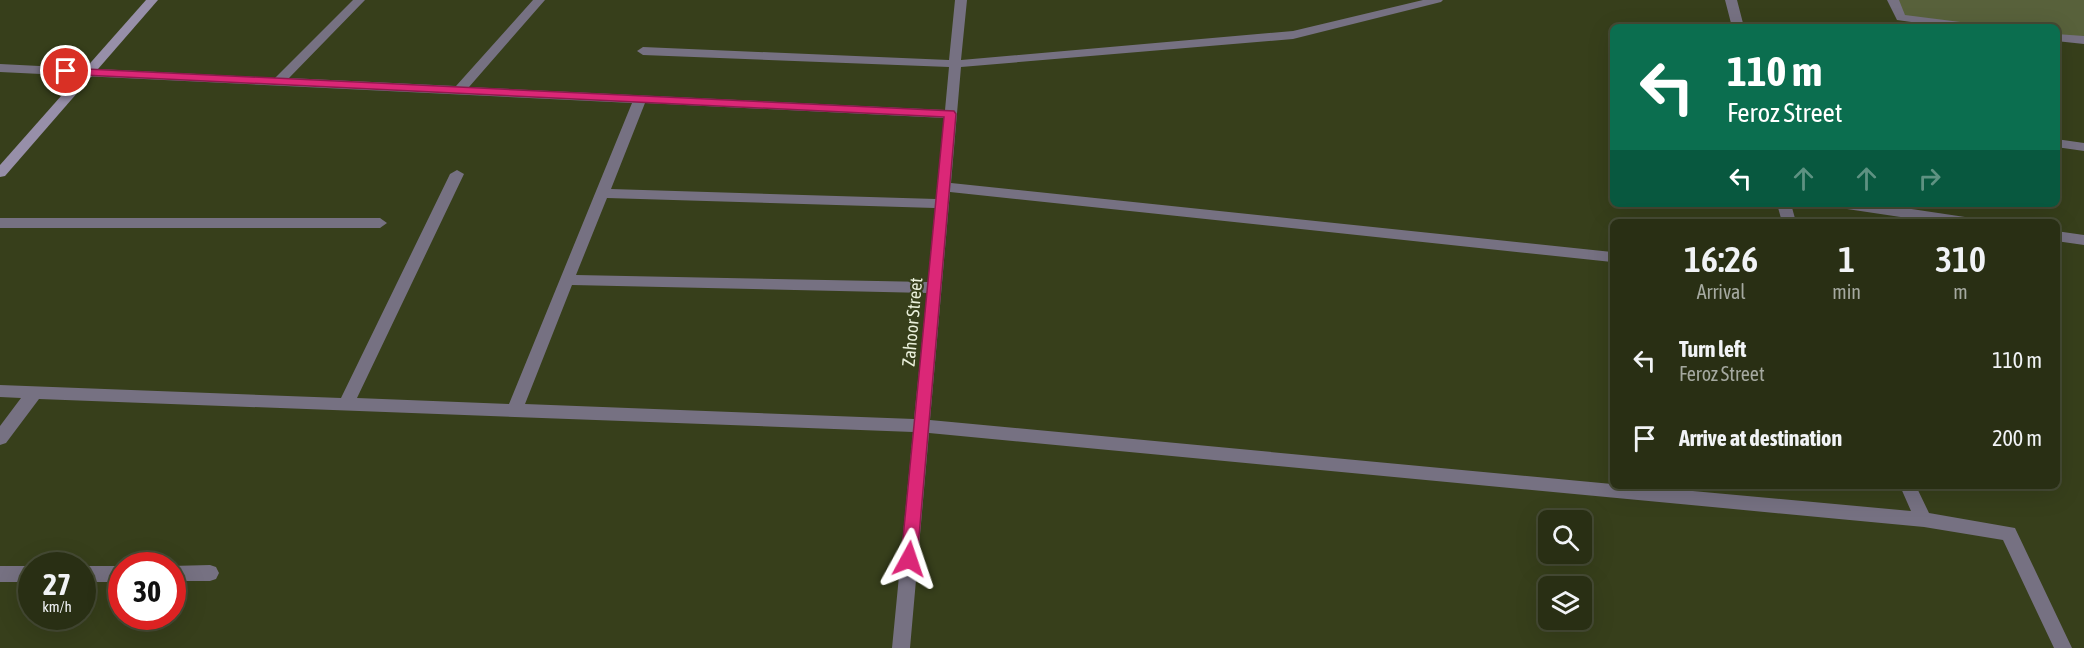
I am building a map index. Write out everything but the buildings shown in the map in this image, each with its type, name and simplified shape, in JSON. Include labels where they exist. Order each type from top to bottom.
[{"type":"main road","points":[[0,172],[152,0]]},
{"type":"street","points":[[279,81],[359,0]]},
{"type":"street","points":[[459,90],[539,0]]},
{"type":"street","name":"Zahoor Street","points":[[901,648],[961,0]]},
{"type":"street","points":[[643,51],[955,64],[1293,34],[1437,0]]},
{"type":"street","points":[[1731,0],[1737,24]]},
{"type":"street","points":[[1893,0],[1901,18],[1951,24]]},
{"type":"street","points":[[2060,37],[2084,40]]},
{"type":"street","points":[[0,68],[950,114]]},
{"type":"street","points":[[514,411],[640,99]]},
{"type":"street","points":[[2060,144],[2084,147]]},
{"type":"street","points":[[346,404],[457,174]]},
{"type":"street","points":[[944,187],[1610,257]]},
{"type":"street","points":[[602,193],[942,204]]},
{"type":"street","points":[[1866,207],[1945,219]]},
{"type":"street","points":[[0,223],[380,224]]},
{"type":"street","points":[[2060,237],[2084,240]]},
{"type":"street","points":[[567,280],[935,288]]},
{"type":"street","points":[[0,391],[922,426],[1924,520],[2008,533],[2063,648]]},
{"type":"street","points":[[0,438],[34,393]]},
{"type":"street","points":[[1909,489],[1924,520]]},
{"type":"street","points":[[186,573],[210,573]]},
{"type":"street","points":[[0,574],[18,574]]},
{"type":"green space","points":[[1893,0],[2084,0],[2084,40],[2060,37],[2060,24],[1951,24],[1901,18]]},
{"type":"route","points":[[66,71],[950,114],[909,559]]}]
